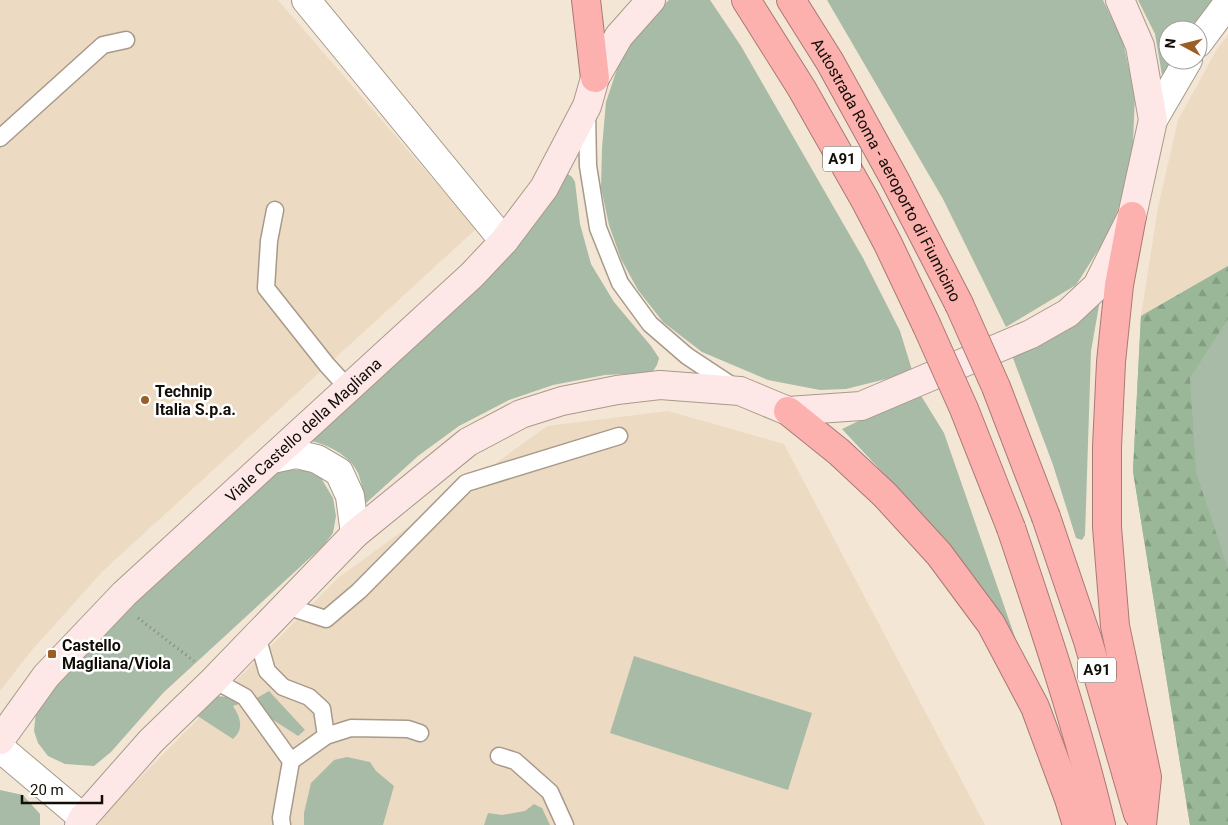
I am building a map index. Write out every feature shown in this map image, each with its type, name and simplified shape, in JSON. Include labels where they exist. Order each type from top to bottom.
[{"type":"highway","points":[[586,0],[595,78]]},
{"type":"highway","name":"Autostrada Roma - aeroporto di Fiumicino","points":[[746,0],[802,88],[865,200],[926,324],[964,409],[1011,528],[1055,657],[1092,786],[1101,825]]},
{"type":"highway","name":"Autostrada Roma - aeroporto di Fiumicino","points":[[791,0],[830,62],[895,180],[959,304],[996,386],[1046,517],[1088,641],[1142,825]]},
{"type":"highway","points":[[1132,216],[1119,285],[1111,362],[1107,447],[1107,527],[1115,626],[1147,777],[1142,825]]},
{"type":"highway","points":[[788,411],[839,452],[885,496],[939,554],[991,624],[1035,707],[1077,825]]},
{"type":"street","points":[[306,0],[504,241]]},
{"type":"street","name":"Viale Castello della Magliana","points":[[0,740],[46,676],[124,594],[472,275],[504,241],[544,188],[587,106],[595,78],[619,36],[651,0]]},
{"type":"street","points":[[1120,0],[1140,46],[1153,120]]},
{"type":"street","points":[[1208,30],[1228,3]]},
{"type":"street","points":[[0,748],[81,821],[151,742],[213,682],[355,534],[468,442],[521,414],[562,401],[617,390],[651,386],[740,391],[788,411],[861,406],[1031,334],[1068,313],[1098,286],[1132,216],[1153,120],[1182,70]]},
{"type":"street","points":[[272,459],[296,454],[317,458],[339,472],[350,496],[355,534]]},
{"type":"lane","points":[[0,138],[103,45],[126,40]]},
{"type":"lane","points":[[587,106],[588,166],[598,228],[620,282],[650,324],[688,356],[740,391]]},
{"type":"lane","points":[[275,210],[269,241],[266,288],[327,365],[348,388]]},
{"type":"lane","points":[[286,606],[326,619],[359,591],[466,483],[619,436]]},
{"type":"lane","points":[[257,636],[268,671],[283,687],[309,696],[322,709],[326,736]]},
{"type":"lane","points":[[213,682],[245,697],[291,761]]},
{"type":"lane","points":[[282,825],[281,818],[291,761],[326,736],[351,728],[408,729],[420,733]]},
{"type":"lane","points":[[499,756],[516,762],[550,792],[565,825]]},
{"type":"path","points":[[124,594],[129,611],[195,662],[213,682]]},
{"type":"shaded area","name":"Technip Italia S.p.a.","points":[[0,0],[278,0],[476,229],[103,571],[31,651],[0,691]]},
{"type":"shaded area","points":[[1228,35],[1228,266],[1141,316],[1158,207],[1178,120],[1205,70],[1208,70],[1208,65]]},
{"type":"shaded area","points":[[668,411],[784,444],[985,825],[98,825],[103,815],[338,578],[547,426]]},
{"type":"green space","points":[[669,0],[710,0],[741,46],[863,258],[900,331],[912,370],[890,378],[846,389],[820,390],[768,380],[702,352],[663,322],[638,290],[621,259],[609,225],[601,188],[606,102],[621,57],[646,21]]},
{"type":"green space","points":[[827,0],[1103,0],[1123,42],[1135,95],[1132,166],[1111,230],[1076,285],[1006,327],[943,199]]},
{"type":"green space","points":[[1138,0],[1213,0],[1199,20],[1158,20],[1158,52],[1155,34]]},
{"type":"green space","points":[[568,174],[575,182],[580,224],[591,264],[614,302],[659,358],[657,365],[653,371],[646,373],[605,375],[553,385],[509,400],[459,426],[418,456],[365,504],[358,473],[349,461],[329,447],[306,440]]},
{"type":"green space","points":[[1228,266],[1228,825],[1190,825],[1133,471],[1141,316]]},
{"type":"green space","points":[[1228,266],[1228,319],[1190,378],[1196,472],[1228,569],[1228,825],[1190,825],[1133,471],[1141,316]]},
{"type":"green space","points":[[1100,300],[1091,351],[1085,535],[1082,540],[1076,538],[1053,465],[1010,350],[1037,347],[1065,329]]},
{"type":"green space","points":[[920,394],[944,433],[1017,643],[928,521],[842,429],[904,399]]},
{"type":"green space","points":[[285,470],[305,470],[321,478],[333,498],[336,516],[333,533],[324,545],[163,693],[111,752],[94,766],[65,764],[48,756],[38,743],[34,731],[36,711],[43,697],[101,631],[270,473]]},
{"type":"green space","points":[[634,656],[812,713],[788,790],[610,733]]},
{"type":"green space","points":[[269,691],[305,730],[298,736],[264,714],[255,699]]},
{"type":"green space","points":[[215,696],[228,697],[239,704],[233,706],[238,715],[240,727],[233,739],[196,715]]},
{"type":"green space","points":[[347,757],[370,762],[376,771],[394,786],[383,825],[304,825],[304,813],[311,783],[334,760]]},
{"type":"green space","points":[[0,790],[23,795],[40,814],[40,825],[0,825]]},
{"type":"green space","points":[[534,804],[542,808],[550,825],[484,825],[488,813],[502,815],[525,811]]},
{"type":"place","name":"Technip Italia S.p.a.","points":[[145,400]]},
{"type":"place","name":"Castello Magliana/Viola","points":[[52,654]]}]
